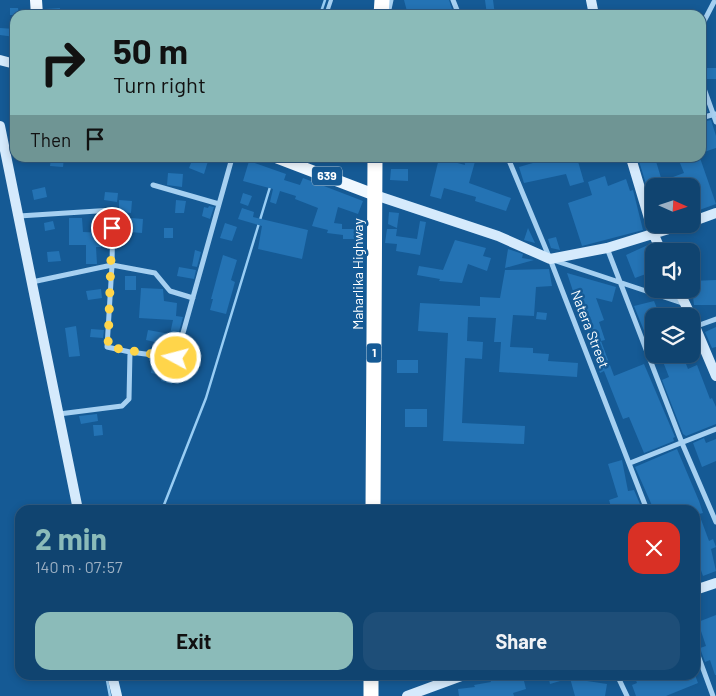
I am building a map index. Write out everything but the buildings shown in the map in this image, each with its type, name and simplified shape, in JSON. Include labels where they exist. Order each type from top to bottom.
[{"type":"highway","name":"Maharlika Highway","points":[[373,505],[375,162]]},
{"type":"highway","points":[[371,680],[371,696]]},
{"type":"main road","name":"639","points":[[291,162],[375,195]]},
{"type":"street","points":[[706,18],[714,2]]},
{"type":"street","points":[[706,92],[715,114],[716,122]]},
{"type":"street","points":[[0,126],[77,505]]},
{"type":"street","points":[[19,216],[112,210],[112,265],[108,347],[176,358],[231,162]]},
{"type":"street","name":"Natera Street","points":[[510,162],[550,259],[645,505]]},
{"type":"street","points":[[632,162],[658,243]]},
{"type":"street","points":[[153,184],[219,204]]},
{"type":"street","points":[[375,195],[498,236],[550,259],[685,304]]},
{"type":"street","points":[[700,219],[716,213]]},
{"type":"street","points":[[550,259],[607,248],[660,233]]},
{"type":"street","points":[[607,248],[618,282],[645,345]]},
{"type":"street","points":[[32,282],[112,265],[155,272],[170,291],[193,298]]},
{"type":"street","points":[[682,298],[687,308]]},
{"type":"street","points":[[700,321],[716,319]]},
{"type":"street","points":[[700,340],[716,376]]},
{"type":"street","points":[[59,414],[122,406],[130,399],[130,352]]},
{"type":"street","points":[[652,363],[682,443],[716,522]]},
{"type":"street","points":[[630,463],[716,429]]},
{"type":"street","points":[[700,588],[716,583]]},
{"type":"street","points":[[700,661],[713,696]]},
{"type":"street","points":[[113,680],[117,696]]},
{"type":"street","points":[[407,696],[450,680]]},
{"type":"street","points":[[619,680],[626,696]]},
{"type":"waterway","points":[[322,10],[325,0]]},
{"type":"waterway","points":[[164,505],[206,398],[270,187]]},
{"type":"waterway","points":[[107,680],[110,696]]},
{"type":"route","points":[[112,228],[108,347],[176,358]]}]
